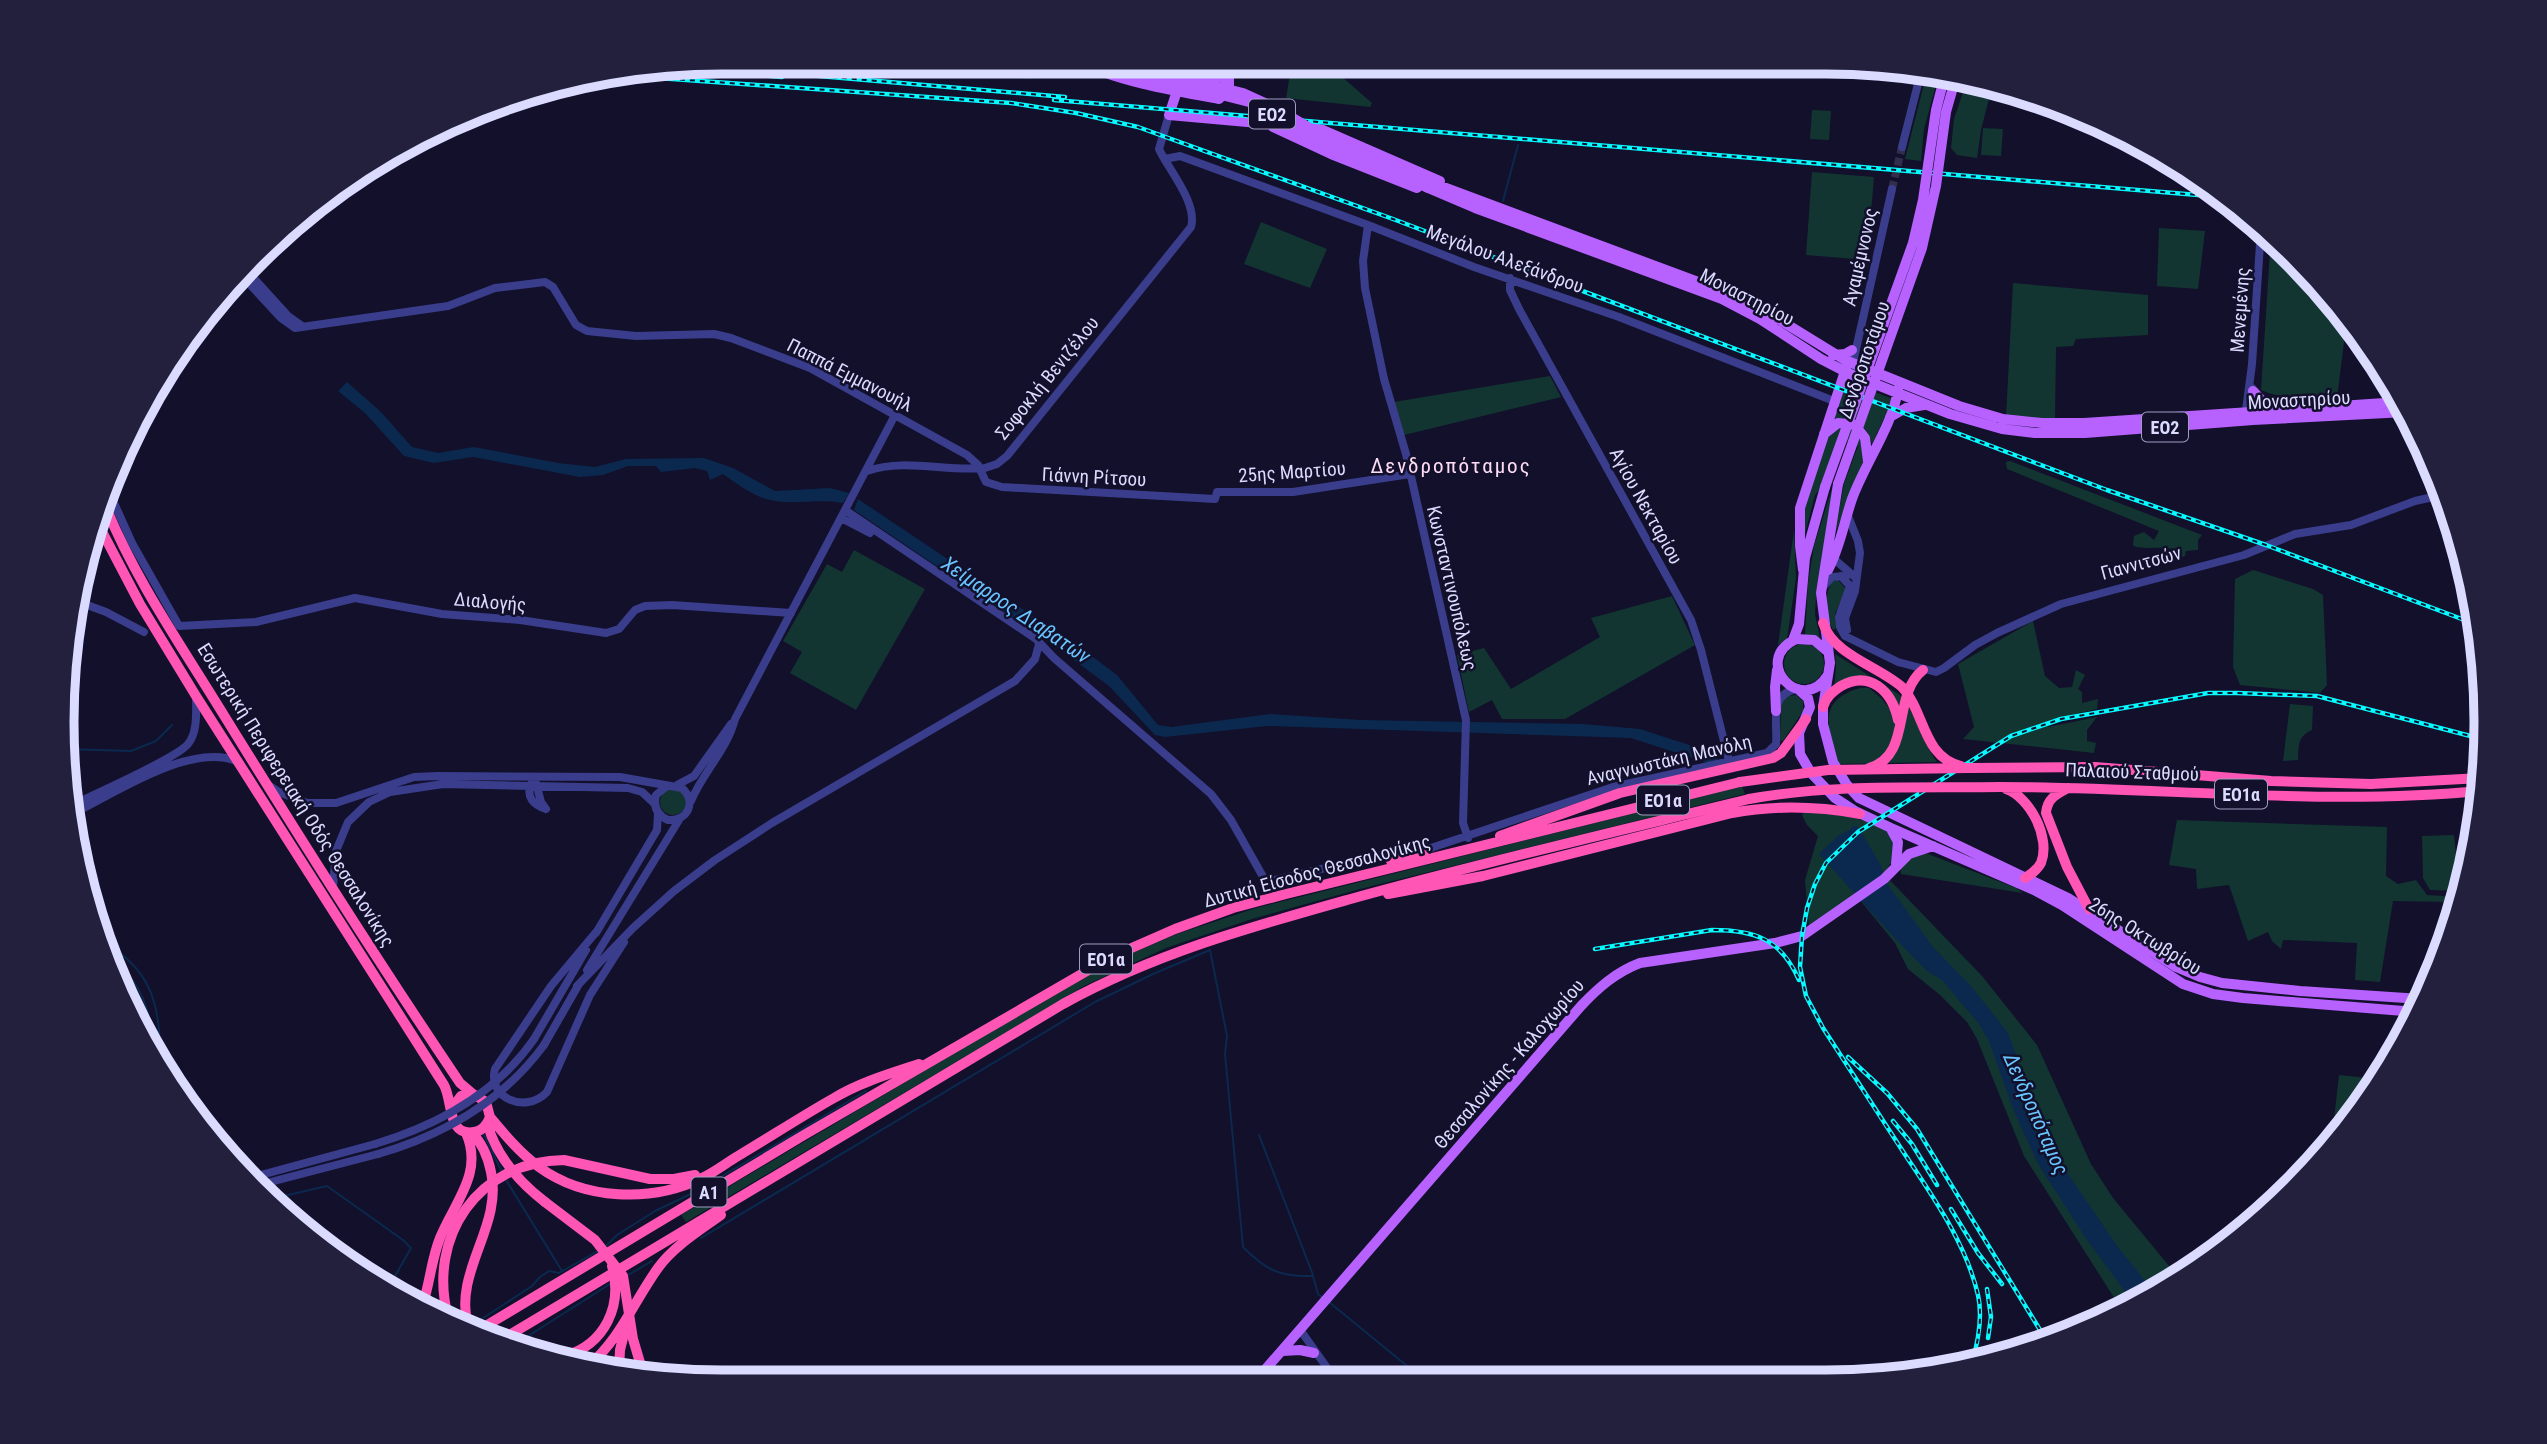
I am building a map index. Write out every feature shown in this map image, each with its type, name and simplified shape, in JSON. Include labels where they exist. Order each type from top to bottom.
[{"type":"highway","name":"Εσωτερική Περιφερειακή Οδός Θεσσαλονίκης","points":[[108,513],[124,548],[160,612],[265,782],[460,1083],[473,1094]]},
{"type":"highway","name":"Εσωτερική Περιφερειακή Οδός Θεσσαλονίκης","points":[[102,532],[140,604],[196,696],[444,1085],[452,1108]]},
{"type":"highway","points":[[1823,622],[1831,637],[1845,650],[1903,688],[1913,703],[1935,751],[1948,762],[1970,768]]},
{"type":"highway","points":[[1825,647],[1845,650]]},
{"type":"highway","points":[[1869,768],[1887,759],[1896,744],[1908,688],[1915,676],[1923,670]]},
{"type":"highway","points":[[1823,707],[1828,696],[1838,688],[1858,679],[1868,680],[1892,702],[1899,729]]},
{"type":"highway","points":[[1460,852],[1589,803],[1662,782],[1773,758],[1780,753],[1806,719]]},
{"type":"highway","name":"Παλαιού Σταθμού","points":[[1970,768],[2069,767],[2271,781],[2371,784],[2471,779]]},
{"type":"highway","name":"Δυτική Είσοδος Θεσσαλονίκης","points":[[486,1326],[804,1135],[1111,957],[1175,929],[1233,908],[1314,886],[1740,782],[1798,772],[1869,768],[1970,768]]},
{"type":"highway","points":[[2000,787],[2022,797],[2043,840],[2041,862],[2034,872],[2025,878]]},
{"type":"highway","points":[[2070,787],[2052,797],[2046,813],[2067,867],[2089,909]]},
{"type":"highway","name":"Παλαιού Σταθμού","points":[[1350,899],[1749,799],[1807,790],[2070,787],[2348,797],[2469,792]]},
{"type":"highway","points":[[1350,899],[1483,876],[1766,807],[1802,807],[1860,814]]},
{"type":"highway","points":[[1314,886],[1425,850]]},
{"type":"highway","name":"Δυτική Είσοδος Θεσσαλονίκης","points":[[509,1334],[1063,1004],[1107,981],[1194,945],[1350,899]]},
{"type":"highway","points":[[488,1120],[537,1166],[561,1181],[589,1190],[632,1195],[663,1191],[695,1181],[852,1088],[941,1057]]},
{"type":"highway","points":[[466,1318],[464,1305],[466,1285],[488,1226],[493,1197],[492,1177],[483,1147],[469,1133],[453,1124],[452,1108],[461,1096],[473,1094],[486,1102],[491,1136],[504,1160],[529,1189],[587,1233],[623,1276],[633,1339],[641,1365]]},
{"type":"highway","points":[[469,1133],[478,1131],[488,1120]]},
{"type":"highway","points":[[424,1298],[439,1240],[470,1176],[472,1152],[469,1133]]},
{"type":"highway","points":[[446,1309],[442,1273],[451,1235],[469,1204],[494,1181],[536,1163],[564,1160],[650,1179],[683,1178],[722,1166]]},
{"type":"highway","points":[[596,1358],[608,1347],[670,1254],[778,1174]]},
{"type":"highway","points":[[574,1353],[594,1340],[605,1329],[613,1314],[616,1283],[608,1257]]},
{"type":"highway","points":[[619,1362],[629,1317]]},
{"type":"main road","points":[[1113,74],[1219,99],[1223,97],[1224,85],[1230,74]]},
{"type":"main road","name":"Μοναστηρίου","points":[[1157,74],[1243,93],[1276,108],[1325,137],[1429,185],[1722,299],[1777,329],[1821,359],[1898,381],[1986,415],[2031,422],[2105,422],[2395,412]]},
{"type":"main road","points":[[1189,74],[1206,78],[1229,77]]},
{"type":"main road","name":"Δενδροποτάμου","points":[[1778,666],[1782,650],[1793,640],[1799,624],[1803,570],[1814,521],[1913,243],[1943,84]]},
{"type":"main road","name":"Δενδροποτάμου","points":[[1831,555],[1839,484],[1924,240],[1936,186],[1946,112],[1953,86]]},
{"type":"main road","name":"Σοφοκλή Βενιζέλου","points":[[1169,115],[1177,91]]},
{"type":"main road","points":[[1169,115],[1319,128],[1461,189],[1476,204]]},
{"type":"main road","points":[[1263,123],[1331,154],[1455,204],[1476,204]]},
{"type":"main road","name":"Μοναστηρίου","points":[[1476,204],[1725,292],[1780,320],[1849,368],[1898,394],[1982,424],[2035,433],[2085,433],[2249,416],[2281,409],[2389,403]]},
{"type":"main road","points":[[1833,355],[1852,350]]},
{"type":"main road","points":[[1821,359],[1835,375],[1839,386]]},
{"type":"main road","points":[[1803,570],[1800,508],[1839,386],[1849,368]]},
{"type":"main road","points":[[1897,865],[1918,826],[1866,804],[1853,793],[1829,754],[1823,731],[1823,707],[1830,665],[1825,647],[1822,585],[1848,512],[1898,394],[1898,381]]},
{"type":"main road","points":[[2253,391],[2265,404],[2281,409]]},
{"type":"main road","points":[[1889,417],[1906,408],[1928,405]]},
{"type":"main road","points":[[1822,437],[1836,424],[1846,422],[1855,425],[1866,442],[1868,466]]},
{"type":"main road","points":[[1793,640],[1806,638],[1825,647]]},
{"type":"main road","points":[[1778,666],[1782,679],[1810,702],[1810,710],[1798,740],[1803,761],[1832,796],[1860,814],[1912,838]]},
{"type":"main road","points":[[1776,711],[1778,666]]},
{"type":"main road","points":[[1797,689],[1815,688],[1828,674]]},
{"type":"main road","name":"26ης Οκτωβρίου","points":[[1918,826],[2051,888],[2089,909],[2176,967],[2200,977],[2222,983],[2300,991],[2412,998]]},
{"type":"main road","points":[[1891,828],[1898,842],[1897,865]]},
{"type":"main road","name":"26ης Οκτωβρίου","points":[[1912,838],[2011,879],[2062,905],[2168,975],[2199,990],[2243,998],[2406,1011]]},
{"type":"main road","points":[[1897,865],[1914,851],[1933,846]]},
{"type":"main road","name":"Θεσσαλονίκης - Καλοχωρίου","points":[[1297,1335],[1574,1014],[1608,981],[1628,968],[1645,962],[1796,938],[1857,899],[1884,879],[1897,865]]},
{"type":"main road","points":[[1265,1370],[1297,1335]]},
{"type":"main road","points":[[1283,1351],[1300,1350],[1316,1355]]},
{"type":"street","points":[[1902,147],[1920,81]]},
{"type":"street","name":"Σοφοκλή Βενιζέλου","points":[[867,471],[888,466],[980,468],[997,464],[1007,456],[1193,223],[1173,170],[1159,149],[1169,115]]},
{"type":"street","name":"Μεγάλου Αλεξάνδρου","points":[[1166,159],[1180,156],[1619,317],[1834,401]]},
{"type":"street","name":"Αγαμέμνονος","points":[[1849,368],[1892,189]]},
{"type":"street","name":"Κωνσταντινουπόλεως","points":[[1368,225],[1363,261],[1365,288],[1466,724],[1463,823],[1468,838]]},
{"type":"street","name":"Μενεμένης","points":[[2249,416],[2260,244]]},
{"type":"street","points":[[251,276],[288,316],[305,327]]},
{"type":"street","name":"Αγίου Νεκταρίου","points":[[1510,278],[1511,293],[1542,352],[1688,615],[1701,650],[1729,761]]},
{"type":"street","points":[[247,281],[288,324],[295,328],[305,327]]},
{"type":"street","name":"Παππά Εμμανουήλ","points":[[305,327],[448,306],[505,286],[544,282],[553,287],[576,325],[587,331],[625,335],[724,336],[803,365],[967,455],[980,468]]},
{"type":"street","name":"Αγαμέμνονος","points":[[1849,368],[1852,350],[1859,334]]},
{"type":"street","name":"Μενεμένης","points":[[2249,416],[2253,391],[2251,379]]},
{"type":"street","points":[[265,1183],[378,1154],[427,1137],[469,1114],[512,1083],[544,1045],[669,833],[688,812],[696,790],[716,761],[735,719],[895,415]]},
{"type":"street","name":"Γιάννη Ρίτσου","points":[[980,468],[988,483],[1011,488],[1216,496]]},
{"type":"street","name":"25ης Μαρτίου","points":[[1216,496],[1293,492],[1410,474]]},
{"type":"street","name":"Γιαννιτσών","points":[[1923,670],[1942,670],[1989,637],[2061,604],[2244,555],[2295,534],[2351,525],[2433,497]]},
{"type":"street","name":"Διαλογής","points":[[113,501],[132,543],[179,626],[256,622],[355,598],[442,614],[520,620],[606,633],[620,628],[635,610],[645,606],[672,605],[791,613]]},
{"type":"street","points":[[844,511],[852,525],[863,529],[1032,643],[1039,644]]},
{"type":"street","points":[[844,511],[1039,644]]},
{"type":"street","points":[[1848,512],[1848,521],[1860,548],[1855,591],[1844,623],[1849,634],[1861,644]]},
{"type":"street","points":[[831,536],[852,525]]},
{"type":"street","points":[[1831,555],[1856,578]]},
{"type":"street","points":[[1842,576],[1850,588],[1839,617],[1840,627],[1847,638],[1891,660],[1923,670]]},
{"type":"street","points":[[1822,585],[1830,578],[1856,578]]},
{"type":"street","points":[[85,604],[106,611],[144,632]]},
{"type":"street","points":[[577,986],[633,928],[674,891],[715,860],[772,823],[1015,681],[1032,663],[1039,644]]},
{"type":"street","name":"Αναγνωστάκη Μανόλη","points":[[1039,644],[1211,794],[1231,820],[1266,882],[1393,852],[1425,850],[1468,838],[1613,787],[1767,753],[1774,748],[1776,739],[1776,711]]},
{"type":"street","points":[[1776,711],[1781,696],[1797,689]]},
{"type":"street","points":[[79,802],[188,745],[195,725],[196,696]]},
{"type":"street","points":[[258,1176],[375,1144],[422,1128],[480,1094],[511,1069],[534,1039],[657,830],[656,795],[694,776],[735,719]]},
{"type":"street","points":[[80,810],[181,760],[214,756],[239,762]]},
{"type":"street","points":[[334,888],[336,851],[348,822],[369,802],[390,792],[423,786],[532,782],[542,776],[620,777],[672,785],[687,792],[690,804]]},
{"type":"street","points":[[265,782],[279,792],[307,803],[336,803],[414,777],[628,788],[642,792],[655,804]]},
{"type":"street","points":[[532,782],[529,793],[535,798]]},
{"type":"street","points":[[497,785],[535,798]]},
{"type":"street","points":[[535,798],[549,786]]},
{"type":"street","points":[[658,813],[668,820],[680,819]]},
{"type":"street","points":[[597,931],[551,986],[495,1069],[493,1076],[498,1088],[516,1103],[526,1105],[536,1102],[547,1092],[590,995],[633,928]]},
{"type":"street","points":[[1297,1335],[1328,1370]]},
{"type":"green space","points":[[1290,74],[1339,74],[1372,103],[1370,107],[1286,98]]},
{"type":"green space","points":[[1925,81],[1936,83],[1924,129],[1921,161],[1905,159]]},
{"type":"green space","points":[[1964,89],[1990,95],[1977,158],[1957,155],[1951,148],[1954,119]]},
{"type":"green space","points":[[1812,110],[1831,111],[1829,140],[1810,139]]},
{"type":"green space","points":[[1983,128],[2003,129],[2001,156],[1981,155]]},
{"type":"green space","points":[[1812,172],[1874,177],[1867,260],[1806,255]]},
{"type":"green space","points":[[1261,222],[1327,249],[1310,288],[1244,264]]},
{"type":"green space","points":[[2159,228],[2205,231],[2198,289],[2157,286]]},
{"type":"green space","points":[[2270,250],[2313,294],[2345,335],[2337,398],[2289,397],[2261,390]]},
{"type":"green space","points":[[2013,283],[2148,295],[2148,335],[2076,339],[2073,346],[2056,347],[2055,419],[2006,417]]},
{"type":"green space","points":[[1550,376],[1561,397],[1404,435],[1394,402]]},
{"type":"green space","points":[[1845,381],[1893,399],[1872,444],[1866,430],[1858,422],[1846,419],[1832,422]]},
{"type":"green space","points":[[1838,428],[1851,428],[1860,437],[1864,460],[1835,534],[1844,484],[1858,446],[1838,438],[1823,485],[1815,495],[1804,538],[1804,508],[1828,437]]},
{"type":"green space","points":[[2010,461],[2202,535],[2198,540],[2198,550],[2186,551],[2185,556],[2174,560],[2173,549],[2133,546],[2134,536],[2144,532],[2154,540],[2159,531],[2007,469],[2006,462]]},
{"type":"green space","points":[[1834,482],[1816,596],[1815,614],[1820,639],[1805,635],[1808,583],[1814,546]]},
{"type":"green space","points":[[1794,530],[1796,578],[1787,639],[1778,645]]},
{"type":"green space","points":[[854,550],[925,589],[856,710],[790,673],[802,652],[783,641],[827,564],[842,572]]},
{"type":"green space","points":[[2253,570],[2313,589],[2323,595],[2327,685],[2320,693],[2240,685],[2233,667],[2235,579]]},
{"type":"green space","points":[[1838,580],[1846,589],[1835,614],[1836,628],[1833,630],[1827,612],[1827,598],[1833,581]]},
{"type":"green space","points":[[1672,596],[1695,645],[1565,719],[1502,719],[1492,700],[1469,712],[1457,655],[1484,648],[1511,689],[1600,637],[1591,618]]},
{"type":"green space","points":[[2033,621],[2045,676],[2059,688],[2072,687],[2076,670],[2085,675],[2078,689],[2082,692],[2082,703],[2098,699],[2097,709],[2050,720],[2048,727],[2097,717],[2087,730],[2087,741],[2096,743],[2094,753],[1963,739],[1974,727],[1958,664]]},
{"type":"green space","points":[[1804,644],[1812,645],[1818,650],[1823,656],[1823,672],[1818,678],[1812,683],[1804,684],[1796,683],[1790,678],[1785,672],[1784,664],[1785,656],[1790,650],[1796,645]]},
{"type":"green space","points":[[1835,654],[1900,695],[1937,762],[1838,764],[1829,724],[1829,715],[1837,699],[1855,689],[1869,688],[1893,713],[1900,711],[1870,679],[1834,689]]},
{"type":"green space","points":[[1796,695],[1803,701],[1803,711],[1783,741],[1780,740],[1781,705],[1787,696]]},
{"type":"green space","points":[[2290,704],[2313,706],[2312,730],[2301,739],[2298,760],[2283,761]]},
{"type":"green space","points":[[1742,786],[1745,794],[1360,889],[1252,919],[1166,948],[1084,986],[686,1222],[681,1215],[1099,967],[1177,934],[1256,908]]},
{"type":"green space","points":[[673,789],[682,793],[686,802],[682,811],[673,815],[664,811],[660,802],[664,793]]},
{"type":"green space","points":[[1805,811],[1862,820],[1893,836],[1895,856],[1884,874],[1982,976],[2037,1045],[2091,1164],[2113,1198],[2172,1269],[2117,1302],[2024,1156],[1977,1039],[1967,1022],[1908,969],[1895,943],[1855,894],[1809,927],[1805,880],[1818,836],[1802,815]]},
{"type":"green space","points":[[2177,820],[2387,827],[2386,876],[2398,884],[2416,880],[2427,895],[2449,896],[2447,902],[2393,901],[2380,982],[2355,980],[2357,943],[2283,940],[2281,949],[2272,941],[2268,932],[2248,941],[2229,885],[2197,889],[2196,869],[2169,865]]},
{"type":"green space","points":[[2454,835],[2457,865],[2451,891],[2430,890],[2423,878],[2422,836]]},
{"type":"green space","points":[[1923,852],[2023,893],[1901,874],[1900,866],[1905,860]]},
{"type":"green space","points":[[2339,1075],[2367,1078],[2339,1117],[2333,1124]]},
{"type":"water","points":[[347,382],[381,412],[412,447],[438,453],[474,447],[595,467],[626,459],[704,458],[733,468],[775,491],[830,488],[849,493],[843,503],[775,501],[754,494],[723,474],[710,480],[707,471],[695,468],[661,472],[656,466],[628,466],[603,475],[580,477],[473,457],[434,463],[404,456],[365,413],[338,391]]},
{"type":"water","name":"Χείμαρρος Διαβατών","points":[[858,499],[1117,675],[1158,725],[1171,727],[1270,714],[1361,720],[1583,724],[1640,729],[1720,755],[1714,765],[1631,738],[1267,726],[1165,737],[1155,735],[1109,686],[854,510]]},
{"type":"water","points":[[1853,828],[1871,861],[1933,947],[1971,986],[2008,1033],[2043,1127],[2068,1174],[2118,1247],[2148,1285],[2128,1295],[2087,1240],[2038,1164],[2013,1109],[1989,1041],[1979,1024],[1942,980],[1927,971],[1819,854],[1838,836]]},
{"type":"waterway","name":"Διαλογής","points":[[931,74],[942,77],[957,74]]},
{"type":"waterway","name":"Διαλογής","points":[[957,74],[981,77],[1004,74]]},
{"type":"waterway","name":"Διαλογής","points":[[1004,74],[1026,78],[1076,75]]},
{"type":"waterway","points":[[1503,201],[1518,145]]},
{"type":"waterway","points":[[75,749],[131,751],[156,741],[172,725]]},
{"type":"waterway","name":"Δενδροπόταμος","points":[[1855,831],[1881,881]]},
{"type":"waterway","points":[[116,950],[132,964],[149,989],[158,1019],[160,1045]]},
{"type":"waterway","points":[[701,1238],[1095,1002],[1210,950],[1227,1036],[1225,1054],[1243,1247],[1259,1262],[1275,1271],[1313,1276],[1318,1294],[1322,1297]]},
{"type":"waterway","points":[[122,968],[140,992],[151,1029]]},
{"type":"waterway","points":[[606,1246],[617,1235],[655,1211],[697,1191],[866,1091]]},
{"type":"waterway","points":[[484,1135],[502,1172]]},
{"type":"waterway","points":[[1259,1135],[1313,1275]]},
{"type":"waterway","points":[[506,1180],[562,1271]]},
{"type":"waterway","points":[[280,1197],[327,1186],[403,1240],[411,1248],[392,1280]]},
{"type":"waterway","points":[[477,1322],[532,1286],[549,1271],[559,1273],[598,1251]]},
{"type":"waterway","points":[[628,1275],[652,1261]]},
{"type":"waterway","points":[[524,1339],[610,1284]]},
{"type":"waterway","points":[[1329,1302],[1412,1370]]},
{"type":"tunnel","points":[[1892,189],[1902,147]]},
{"type":"railway","points":[[748,74],[782,77]]},
{"type":"railway","points":[[795,74],[1065,97]]},
{"type":"railway","points":[[652,78],[1011,103],[1076,113],[1138,127],[1393,219],[2107,490],[2266,545],[2465,620]]},
{"type":"railway","points":[[1054,100],[2202,195]]},
{"type":"railway","points":[[1975,1353],[1980,1321],[1978,1295],[1957,1239],[1823,1028],[1806,996],[1800,967],[1802,936],[1807,908],[1826,863],[1858,832],[2011,736],[2061,719],[2208,693],[2317,696],[2473,737]]},
{"type":"railway","points":[[1595,949],[1712,930],[1741,932],[1754,935],[1775,946],[1792,966],[1799,980]]},
{"type":"railway","points":[[1848,1057],[1887,1093],[1917,1129],[2042,1333]]},
{"type":"railway","points":[[1893,1121],[1912,1144],[1937,1185]]},
{"type":"railway","points":[[1951,1209],[1978,1253],[2002,1284]]},
{"type":"railway","points":[[1987,1289],[1991,1317],[1988,1338]]},
{"type":"district","name":"Δενδροπόταμος","points":[[1451,466]]}]
